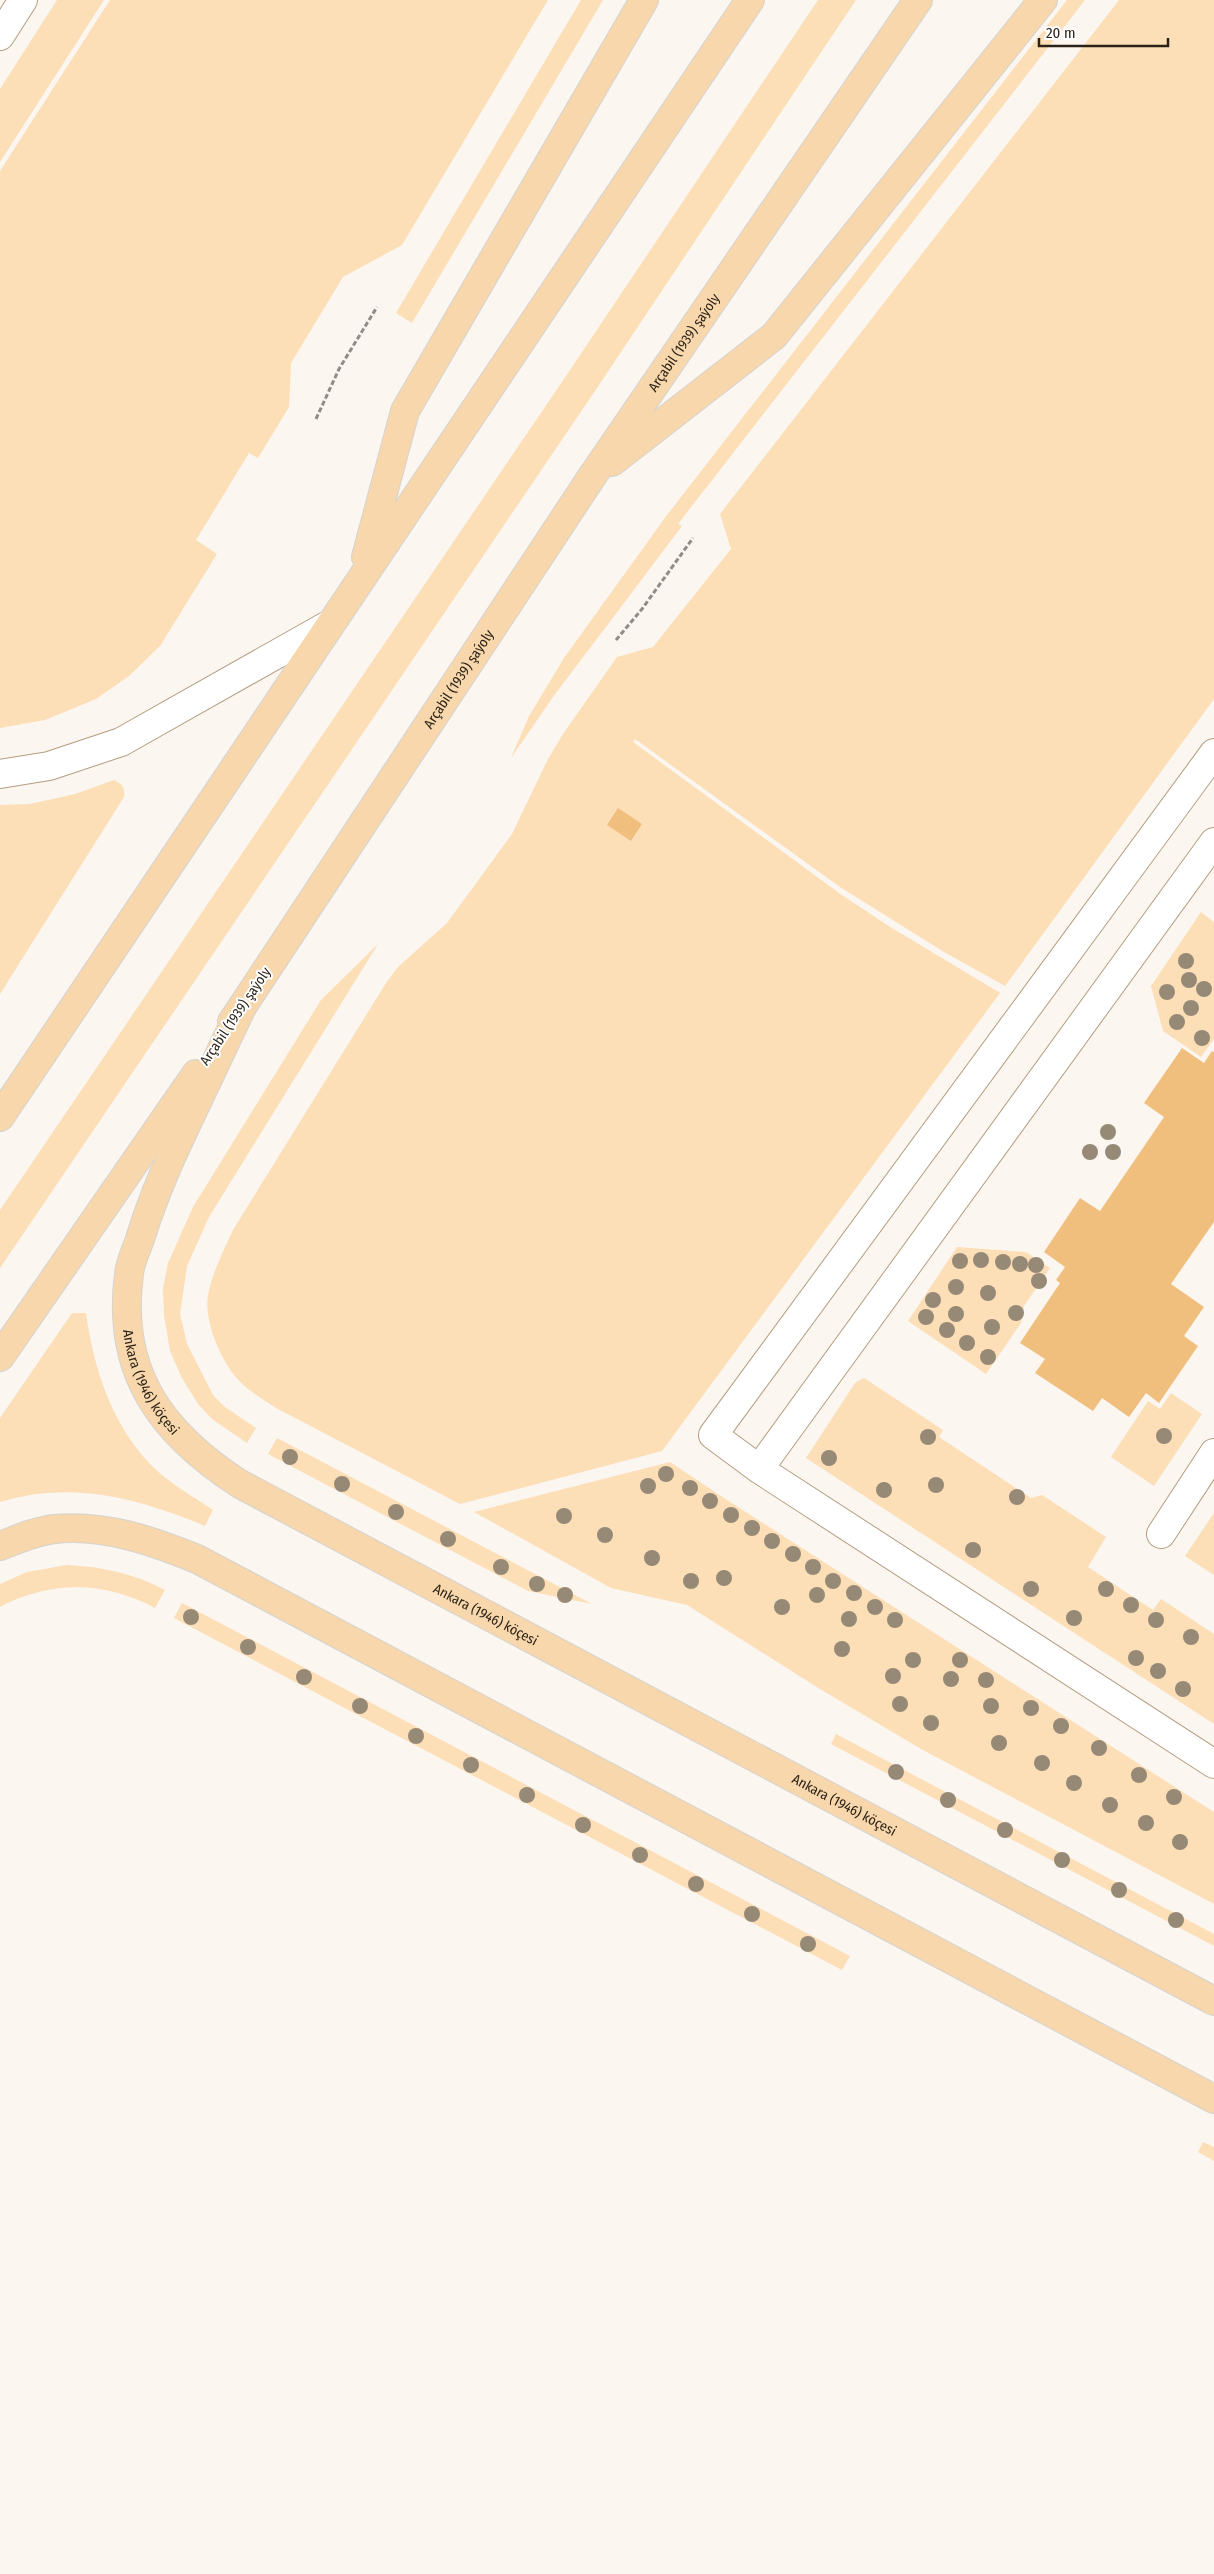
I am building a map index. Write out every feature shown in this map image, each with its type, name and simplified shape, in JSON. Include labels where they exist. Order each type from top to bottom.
[{"type":"main road","points":[[360,578],[405,411],[644,0]]},
{"type":"main road","points":[[0,1117],[360,578],[750,0]]},
{"type":"main road","name":"Arçabil (1939) şaýoly","points":[[0,1357],[242,1007],[591,478],[918,0]]},
{"type":"main road","points":[[591,478],[774,336],[1043,0]]},
{"type":"main road","name":"Ankara (1946) köçesi","points":[[242,1007],[154,1194],[129,1273],[126,1319],[132,1351],[141,1380],[153,1402],[178,1436],[207,1462],[240,1484],[1214,2000]]},
{"type":"main road","points":[[0,1546],[24,1536],[55,1529],[77,1529],[132,1536],[162,1544],[197,1560],[1214,2098]]},
{"type":"lane","points":[[0,36],[23,0]]},
{"type":"lane","points":[[0,774],[49,766],[121,742],[330,624]]},
{"type":"lane","points":[[1214,753],[713,1435],[759,1469],[1214,1764]]},
{"type":"lane","points":[[759,1469],[1209,858]]},
{"type":"lane","points":[[1161,1534],[1214,1453]]},
{"type":"path","points":[[316,419],[339,369],[377,307]]},
{"type":"path","points":[[616,640],[642,610],[693,538]]},
{"type":"shaded area","points":[[57,0],[104,0],[0,162],[0,89]]},
{"type":"shaded area","points":[[110,0],[548,0],[402,245],[343,277],[291,363],[289,407],[258,458],[249,453],[196,540],[217,554],[160,646],[129,676],[96,699],[45,720],[0,728],[0,171]]},
{"type":"shaded area","points":[[581,0],[603,0],[412,323],[396,313]]},
{"type":"shaded area","points":[[818,0],[856,0],[595,391],[0,1268],[0,1210],[568,373]]},
{"type":"shaded area","points":[[1067,0],[1085,0],[678,524],[682,526],[553,697],[511,758],[529,716],[564,658],[667,515]]},
{"type":"shaded area","points":[[1119,0],[1214,0],[1214,699],[1005,986],[944,952],[840,887],[635,739],[633,742],[839,893],[887,925],[1000,993],[662,1451],[460,1504],[276,1408],[238,1380],[223,1358],[214,1337],[208,1315],[208,1295],[222,1254],[233,1230],[386,983],[398,967],[447,923],[512,834],[548,759],[563,734],[617,657],[653,647],[731,549],[720,514]]},
{"type":"shaded area","points":[[114,780],[122,786],[124,797],[0,994],[0,805],[30,804],[75,794]]},
{"type":"shaded area","points":[[1201,912],[1214,922],[1214,1039],[1201,1057],[1163,1031],[1151,986]]},
{"type":"shaded area","points":[[378,944],[209,1217],[187,1266],[180,1314],[187,1344],[213,1395],[225,1407],[256,1428],[247,1443],[212,1419],[198,1404],[182,1378],[170,1351],[164,1315],[163,1288],[168,1263],[193,1207],[321,1000]]},
{"type":"shaded area","points":[[957,1247],[1026,1252],[1050,1268],[1024,1306],[1021,1323],[986,1374],[908,1321]]},
{"type":"shaded area","points":[[72,1313],[86,1313],[89,1334],[106,1394],[125,1431],[137,1449],[158,1472],[213,1510],[205,1526],[155,1507],[104,1495],[53,1493],[26,1496],[0,1502],[0,1418]]},
{"type":"shaded area","points":[[864,1378],[943,1430],[939,1437],[1031,1498],[1042,1495],[1106,1537],[1088,1567],[1153,1610],[1161,1599],[1214,1634],[1214,1724],[806,1458],[855,1383]]},
{"type":"shaded area","points":[[1171,1393],[1202,1414],[1154,1486],[1111,1457],[1148,1401],[1160,1409]]},
{"type":"shaded area","points":[[277,1438],[592,1604],[528,1591],[268,1454]]},
{"type":"shaded area","points":[[670,1462],[1214,1812],[1214,1904],[921,1749],[820,1689],[687,1605],[611,1588],[474,1512]]},
{"type":"shaded area","points":[[1214,1513],[1214,1575],[1185,1556]]},
{"type":"shaded area","points":[[67,1565],[93,1567],[129,1575],[165,1590],[155,1608],[117,1593],[78,1587],[38,1592],[0,1607],[0,1584],[27,1572]]},
{"type":"shaded area","points":[[182,1603],[850,1956],[842,1970],[174,1618]]},
{"type":"shaded area","points":[[836,1734],[1214,1934],[1214,1946],[831,1744]]},
{"type":"shaded area","points":[[1203,2142],[1214,2147],[1214,2161],[1198,2152]]},
{"type":"building","points":[[618,808],[642,824],[631,841],[607,825]]},
{"type":"building","points":[[1182,1048],[1204,1063],[1212,1051],[1214,1052],[1214,1222],[1171,1284],[1204,1307],[1184,1336],[1198,1346],[1159,1403],[1146,1393],[1129,1417],[1102,1398],[1093,1411],[1035,1373],[1045,1359],[1020,1343],[1060,1283],[1056,1280],[1065,1267],[1044,1252],[1080,1198],[1100,1211],[1164,1117],[1144,1103]]}]
